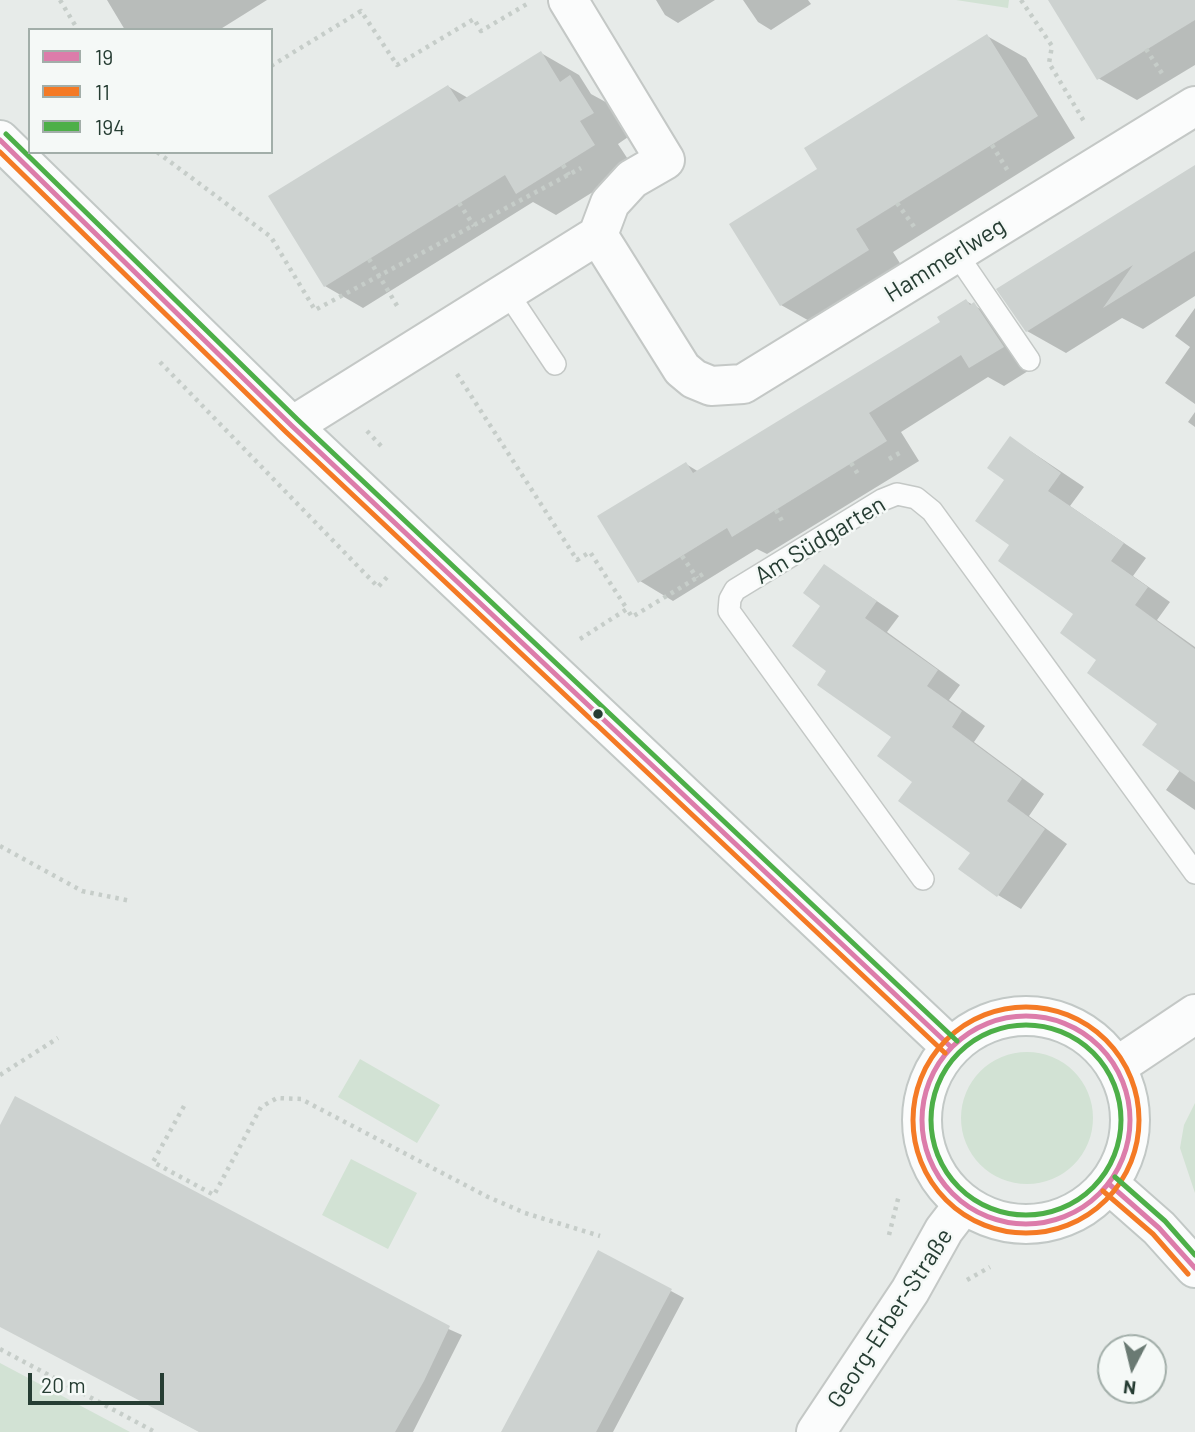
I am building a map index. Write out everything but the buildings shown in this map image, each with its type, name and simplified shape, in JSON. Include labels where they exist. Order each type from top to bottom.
[{"type":"street","points":[[292,426],[598,235],[610,203],[632,179],[665,160],[568,0]]},
{"type":"street","name":"Hammerlweg","points":[[598,235],[682,369],[694,379],[711,386],[743,384],[939,246],[1182,96]]},
{"type":"street","points":[[0,140],[292,426],[951,1047]]},
{"type":"street","points":[[1116,1067],[1195,1014]]},
{"type":"street","points":[[1022,1016],[1052,1019],[1082,1032],[1103,1049],[1116,1067],[1127,1093],[1131,1121],[1121,1164],[1109,1184],[1087,1205],[1062,1219],[1032,1224],[987,1217],[964,1204],[945,1186],[930,1163],[923,1137],[922,1106],[926,1088],[936,1066],[951,1047],[971,1031],[994,1021],[1022,1016]]},
{"type":"street","points":[[1109,1184],[1159,1228],[1195,1268]]},
{"type":"street","name":"Georg-Erber-Straße","points":[[816,1432],[910,1291],[944,1230],[964,1204]]},
{"type":"lane","points":[[939,246],[1029,360]]},
{"type":"lane","points":[[507,292],[555,364]]},
{"type":"lane","name":"Am Südgarten","points":[[923,879],[729,611],[730,598],[736,590],[882,500],[897,494],[916,498],[932,510],[1195,873]]},
{"type":"path","points":[[60,0],[77,28]]},
{"type":"path","points":[[273,65],[361,11],[397,65],[474,19],[481,31],[534,0]]},
{"type":"path","points":[[1021,0],[1052,46],[1049,63],[1091,133]]},
{"type":"path","points":[[1146,50],[1182,96]]},
{"type":"path","points":[[992,145],[1015,181]]},
{"type":"path","points":[[161,154],[271,237],[315,310],[586,166]]},
{"type":"path","points":[[563,165],[569,175]]},
{"type":"path","points":[[459,203],[474,226]]},
{"type":"path","points":[[897,203],[939,246]]},
{"type":"path","points":[[152,353],[378,587]]},
{"type":"path","points":[[456,373],[577,560],[590,552],[627,609]]},
{"type":"path","points":[[852,463],[860,477]]},
{"type":"path","points":[[776,510],[784,524]]},
{"type":"path","points":[[682,556],[696,578]]},
{"type":"path","points":[[0,846],[82,891],[131,901]]},
{"type":"path","points":[[0,1075],[58,1038]]},
{"type":"path","points":[[184,1105],[153,1162],[214,1195],[261,1107],[277,1098],[301,1099],[488,1197],[525,1213],[600,1236]]},
{"type":"path","points":[[0,1349],[155,1432]]},
{"type":"green space","points":[[956,0],[1009,0],[1008,8]]},
{"type":"green space","points":[[1027,1052],[1052,1057],[1074,1071],[1088,1093],[1093,1118],[1088,1143],[1074,1165],[1052,1179],[1027,1184],[1002,1179],[980,1165],[966,1143],[961,1118],[966,1093],[980,1071],[1002,1057]]},
{"type":"green space","points":[[360,1059],[440,1105],[417,1143],[338,1097]]},
{"type":"green space","points":[[1195,1103],[1195,1193],[1180,1148],[1184,1125]]},
{"type":"green space","points":[[351,1159],[417,1193],[388,1249],[322,1215]]},
{"type":"green space","points":[[0,1363],[130,1432],[0,1432]]},
{"type":"transit line","name":"194","points":[[6,134],[298,420],[957,1041]]},
{"type":"transit line","name":"19","points":[[0,140],[292,426],[951,1047]]},
{"type":"transit line","name":"11","points":[[0,152],[286,432],[945,1053]]},
{"type":"transit line","name":"11","points":[[1026,1007],[1048,1009],[1069,1016],[1089,1026],[1106,1040],[1120,1057],[1130,1077],[1137,1098],[1139,1120],[1137,1142],[1130,1163],[1120,1183],[1106,1200],[1089,1214],[1069,1224],[1048,1231],[1026,1233],[1004,1231],[983,1224],[963,1214],[946,1200],[932,1183],[922,1163],[915,1142],[913,1120],[915,1098],[922,1077],[932,1057],[946,1040],[963,1026],[983,1016],[1004,1009],[1026,1007]]},
{"type":"transit line","name":"19","points":[[1026,1016],[1066,1024],[1099,1047],[1122,1080],[1130,1120],[1122,1160],[1099,1193],[1066,1216],[1026,1224],[986,1216],[953,1193],[930,1160],[922,1120],[930,1080],[953,1047],[986,1024],[1026,1016]]},
{"type":"transit line","name":"194","points":[[1026,1025],[1062,1032],[1093,1053],[1114,1084],[1121,1120],[1114,1156],[1093,1187],[1062,1208],[1026,1215],[990,1208],[959,1187],[938,1156],[931,1120],[938,1084],[959,1053],[990,1032],[1026,1025]]},
{"type":"transit line","name":"194","points":[[1115,1177],[1165,1221],[1195,1255]]},
{"type":"transit line","name":"19","points":[[1109,1184],[1159,1228],[1195,1268]]},
{"type":"transit line","name":"11","points":[[1103,1191],[1153,1234],[1188,1274]]}]
